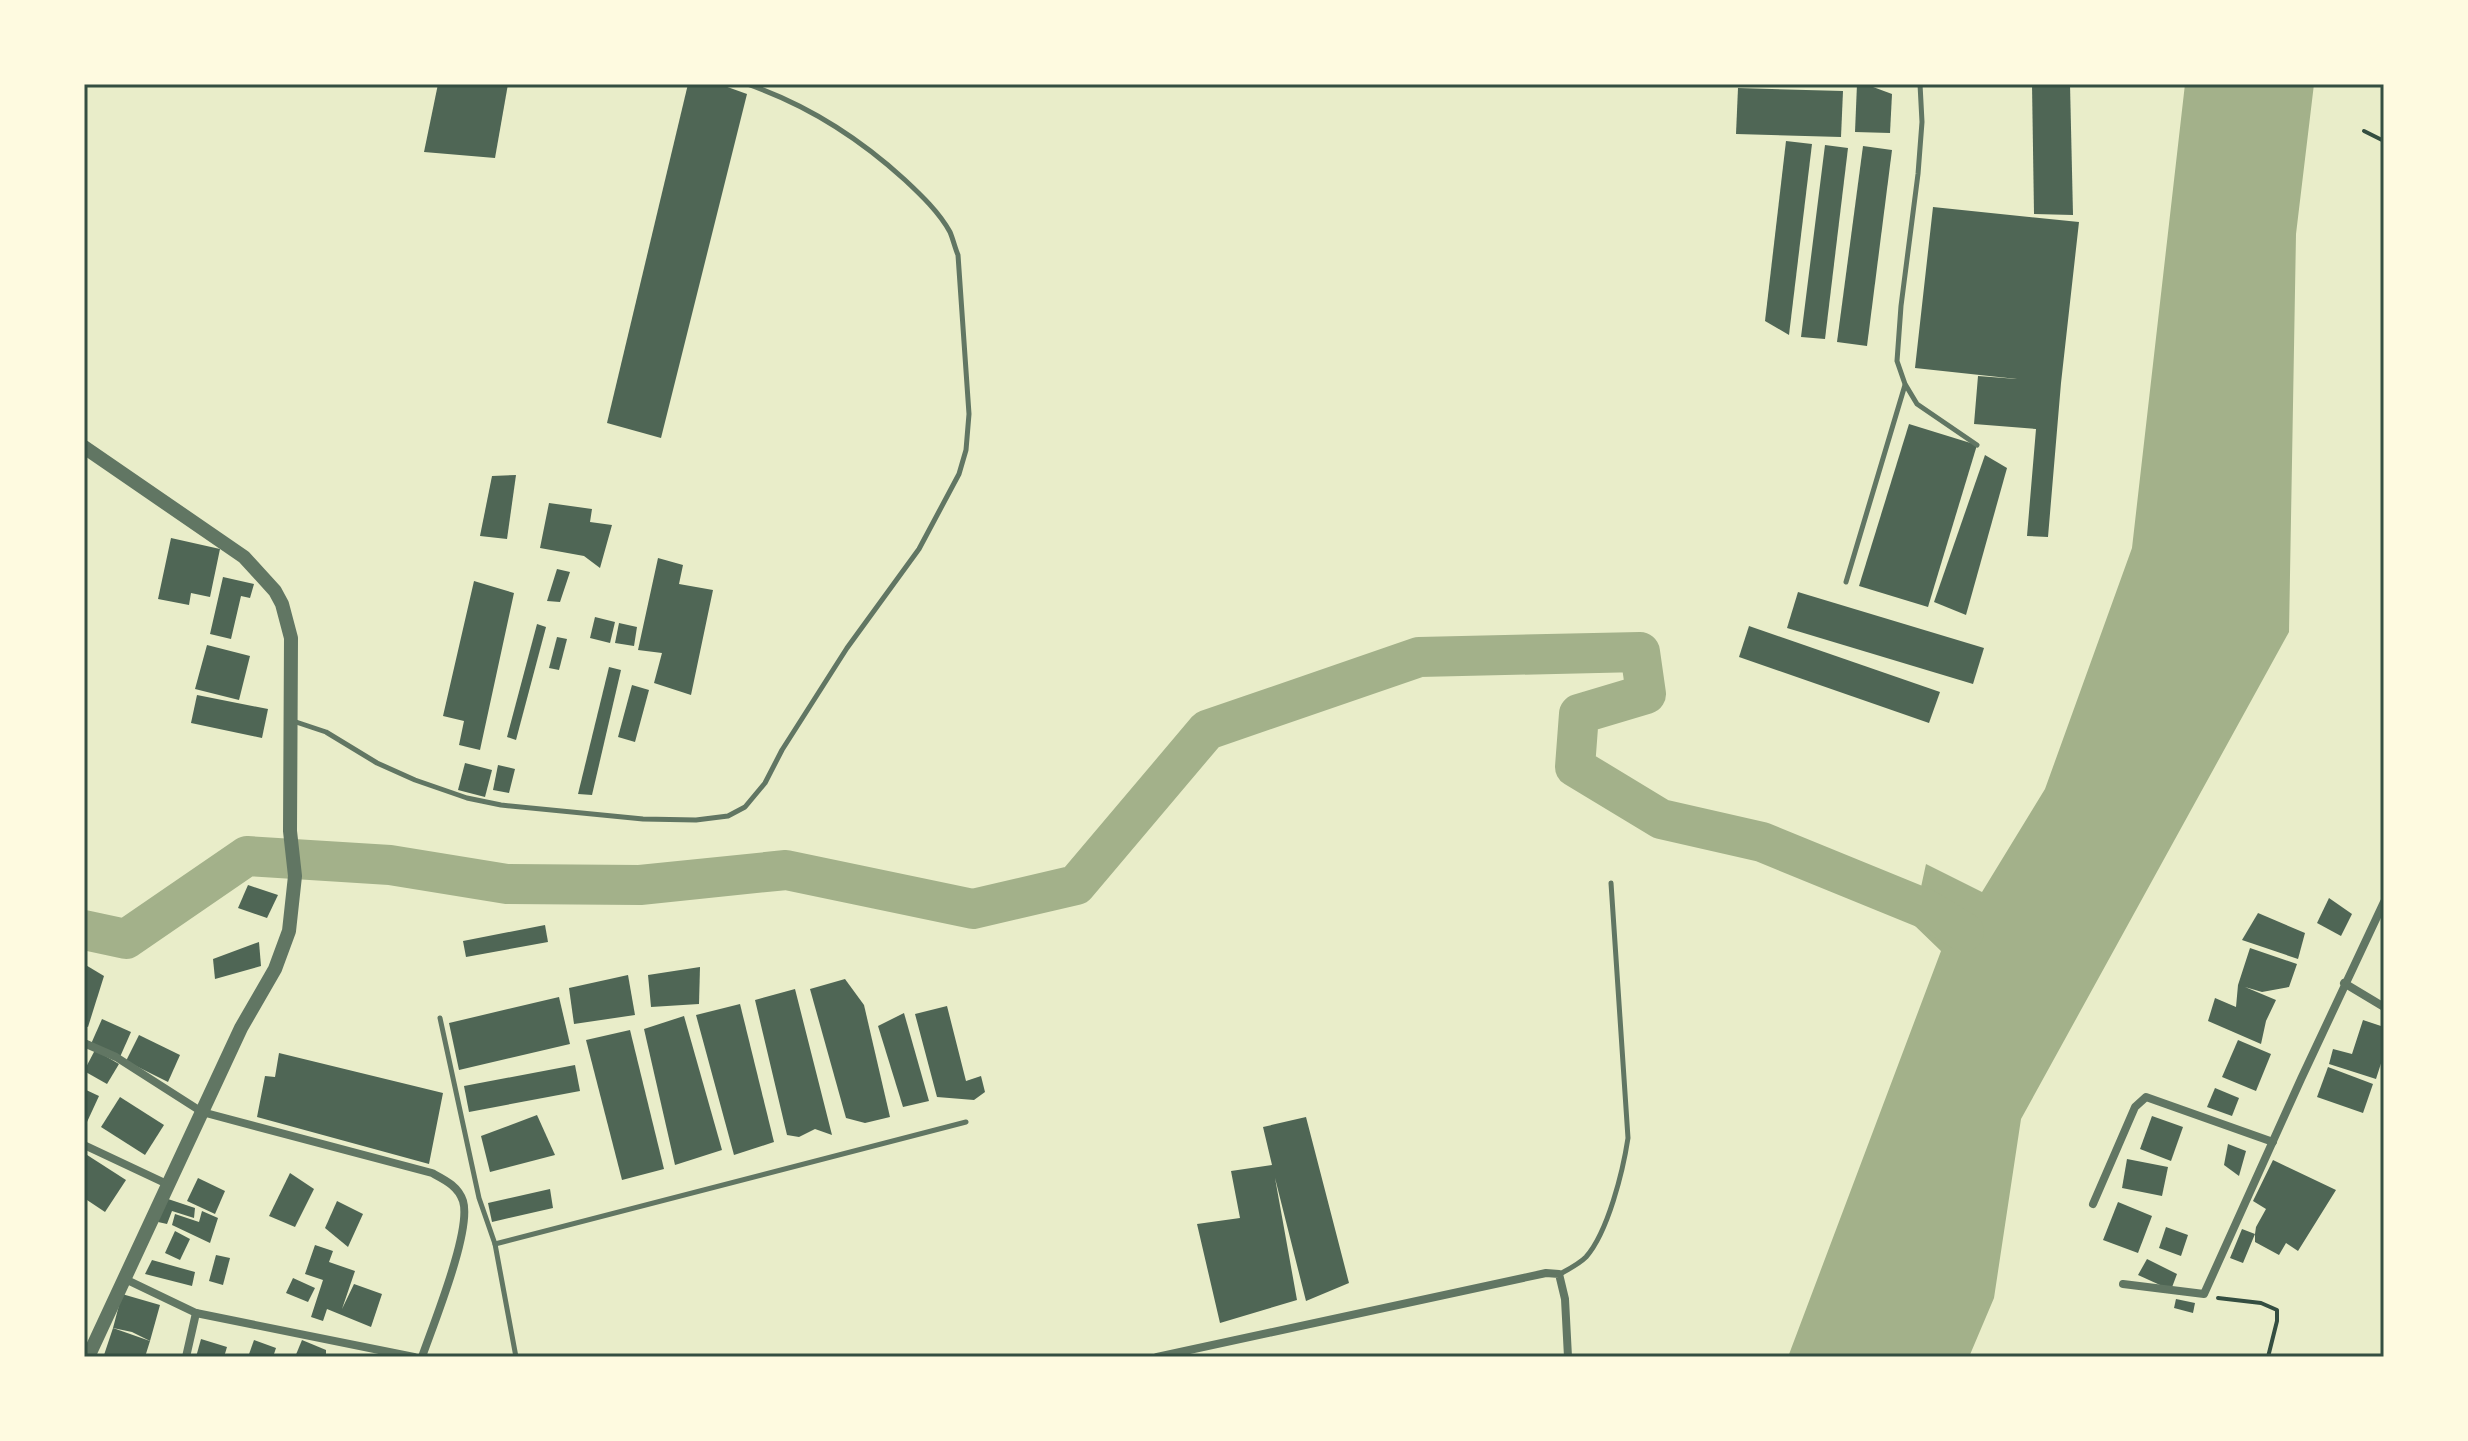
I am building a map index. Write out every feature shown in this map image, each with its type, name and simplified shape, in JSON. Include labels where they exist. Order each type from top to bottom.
[{"type":"street","points":[[84,447],[244,557],[275,591],[288,621],[291,638],[290,831],[295,876],[285,945],[275,969],[241,1028],[88,1357]]},
{"type":"street","points":[[2123,1284],[2204,1294],[2344,983],[2384,902]]},
{"type":"street","points":[[2344,983],[2384,1007]]},
{"type":"street","points":[[84,1043],[116,1057],[202,1112],[432,1173],[456,1188],[463,1202],[464,1228],[422,1357]]},
{"type":"street","points":[[2093,1204],[2135,1107],[2146,1097],[2273,1142]]},
{"type":"street","points":[[84,1145],[167,1184]]},
{"type":"street","points":[[1157,1357],[1531,1275],[1559,1274],[1565,1299],[1568,1357]]},
{"type":"street","points":[[125,1279],[196,1313],[414,1357]]},
{"type":"street","points":[[186,1357],[196,1313]]},
{"type":"lane","points":[[292,721],[326,732],[377,763],[415,780],[467,798],[501,805],[613,817],[696,820],[728,816],[745,807],[765,783],[782,750],[847,648],[926,536],[959,474],[966,450],[969,414],[958,255],[950,232],[923,196],[879,156],[843,130],[779,95],[747,84]]},
{"type":"lane","points":[[1920,84],[1922,122],[1918,174],[1897,361],[1905,384],[1917,404],[1977,445]]},
{"type":"lane","points":[[1846,582],[1905,384]]},
{"type":"lane","points":[[1559,1274],[1587,1257],[1596,1241],[1623,1171],[1628,1138],[1611,883]]},
{"type":"lane","points":[[440,1018],[479,1198],[495,1244],[516,1357]]},
{"type":"lane","points":[[495,1244],[966,1122]]},
{"type":"path","points":[[2364,131],[2384,141]]},
{"type":"path","points":[[2204,1294],[2261,1303],[2277,1310],[2268,1357]]},
{"type":"shaded area","points":[[2185,84],[2314,84],[2296,234],[2289,632],[2021,1119],[1994,1298],[1969,1357],[1788,1357],[1941,951],[1913,924],[1926,864],[1982,892],[2045,789],[2132,548]]},
{"type":"building","points":[[438,84],[508,84],[495,158],[424,152]]},
{"type":"building","points":[[688,84],[719,84],[747,94],[661,438],[607,423]]},
{"type":"building","points":[[1857,84],[1892,94],[1890,133],[1855,132]]},
{"type":"building","points":[[2032,84],[2070,84],[2073,215],[2034,214]]},
{"type":"building","points":[[1738,88],[1843,91],[1841,137],[1736,134]]},
{"type":"building","points":[[1786,141],[1812,144],[1789,335],[1765,321]]},
{"type":"building","points":[[1825,145],[1848,148],[1825,339],[1801,337]]},
{"type":"building","points":[[1863,146],[1892,150],[1867,346],[1837,342]]},
{"type":"building","points":[[1933,207],[2079,222],[2048,537],[2027,536],[2036,429],[1974,424],[1978,376],[2017,379],[1915,368]]},
{"type":"building","points":[[1909,424],[1977,445],[1928,607],[1859,586]]},
{"type":"building","points":[[1985,455],[2007,468],[1966,615],[1934,602]]},
{"type":"building","points":[[516,475],[507,539],[480,536],[492,476]]},
{"type":"building","points":[[549,503],[592,509],[590,522],[612,525],[600,568],[584,556],[540,548]]},
{"type":"building","points":[[171,538],[220,549],[210,597],[191,593],[189,605],[158,599]]},
{"type":"building","points":[[658,558],[683,565],[679,584],[713,590],[691,695],[654,683],[662,653],[638,650]]},
{"type":"building","points":[[557,569],[570,572],[560,602],[547,601]]},
{"type":"building","points":[[223,577],[254,584],[250,598],[241,596],[231,639],[210,634]]},
{"type":"building","points":[[474,581],[514,593],[480,750],[459,745],[464,721],[443,716]]},
{"type":"building","points":[[1798,592],[1984,648],[1973,684],[1787,628]]},
{"type":"building","points":[[595,617],[615,622],[610,643],[590,638]]},
{"type":"building","points":[[619,623],[637,627],[634,646],[615,643]]},
{"type":"building","points":[[537,624],[546,627],[516,740],[507,737]]},
{"type":"building","points":[[1749,626],[1940,692],[1929,723],[1739,657]]},
{"type":"building","points":[[557,637],[567,639],[559,670],[549,668]]},
{"type":"building","points":[[207,645],[250,656],[239,700],[195,689]]},
{"type":"building","points":[[609,667],[621,670],[592,795],[578,794]]},
{"type":"building","points":[[632,685],[649,690],[635,742],[618,737]]},
{"type":"building","points":[[197,695],[268,709],[262,738],[191,723]]},
{"type":"building","points":[[465,763],[492,770],[485,797],[458,790]]},
{"type":"building","points":[[498,765],[515,769],[509,793],[493,790]]},
{"type":"building","points":[[248,885],[278,895],[267,918],[238,908]]},
{"type":"building","points":[[2329,898],[2352,914],[2341,936],[2317,923]]},
{"type":"building","points":[[2258,913],[2305,933],[2298,959],[2242,940]]},
{"type":"building","points":[[545,925],[548,942],[466,957],[463,941]]},
{"type":"building","points":[[259,942],[261,966],[215,979],[213,959]]},
{"type":"building","points":[[2250,948],[2297,964],[2289,987],[2262,992],[2245,987],[2276,1000],[2266,1021],[2261,1044],[2208,1021],[2215,998],[2236,1007],[2238,985]]},
{"type":"building","points":[[84,964],[104,976],[88,1027],[84,1026]]},
{"type":"building","points":[[700,967],[699,1004],[651,1007],[648,975]]},
{"type":"building","points":[[628,975],[635,1015],[574,1024],[569,988]]},
{"type":"building","points":[[845,979],[864,1005],[890,1117],[865,1123],[846,1118],[810,989]]},
{"type":"building","points":[[795,989],[832,1135],[815,1129],[799,1137],[787,1135],[755,1000]]},
{"type":"building","points":[[559,997],[570,1044],[459,1070],[449,1023]]},
{"type":"building","points":[[740,1004],[774,1142],[734,1155],[696,1015]]},
{"type":"building","points":[[947,1006],[966,1081],[981,1076],[985,1092],[974,1100],[937,1097],[915,1014]]},
{"type":"building","points":[[904,1013],[929,1101],[903,1107],[878,1026]]},
{"type":"building","points":[[684,1016],[722,1150],[675,1165],[644,1029]]},
{"type":"building","points":[[102,1019],[131,1032],[120,1057],[91,1044]]},
{"type":"building","points":[[2363,1020],[2384,1027],[2384,1054],[2376,1079],[2329,1064],[2333,1049],[2352,1054]]},
{"type":"building","points":[[630,1030],[664,1169],[622,1180],[586,1040]]},
{"type":"building","points":[[139,1035],[180,1055],[168,1082],[126,1061]]},
{"type":"building","points":[[2238,1040],[2271,1054],[2256,1091],[2222,1077]]},
{"type":"building","points":[[95,1050],[119,1064],[107,1084],[84,1071]]},
{"type":"building","points":[[279,1053],[443,1093],[429,1164],[257,1117],[265,1076],[275,1077]]},
{"type":"building","points":[[575,1065],[580,1091],[469,1112],[464,1086]]},
{"type":"building","points":[[2328,1067],[2373,1084],[2363,1113],[2317,1097]]},
{"type":"building","points":[[2215,1088],[2239,1098],[2232,1116],[2207,1107]]},
{"type":"building","points":[[84,1089],[99,1096],[87,1122],[84,1121]]},
{"type":"building","points":[[120,1097],[164,1125],[145,1155],[101,1127]]},
{"type":"building","points":[[537,1115],[555,1155],[490,1172],[481,1136]]},
{"type":"building","points":[[2152,1116],[2183,1127],[2171,1161],[2140,1149]]},
{"type":"building","points":[[1306,1117],[1349,1283],[1306,1301],[1275,1178],[1297,1300],[1220,1323],[1197,1224],[1240,1218],[1231,1171],[1272,1165],[1263,1127]]},
{"type":"building","points":[[2228,1144],[2246,1151],[2239,1176],[2224,1165]]},
{"type":"building","points":[[84,1153],[126,1180],[105,1212],[84,1198]]},
{"type":"building","points":[[2127,1159],[2168,1167],[2162,1196],[2122,1188]]},
{"type":"building","points":[[2273,1160],[2336,1190],[2298,1251],[2286,1243],[2279,1255],[2255,1242],[2256,1227],[2266,1209],[2253,1201]]},
{"type":"building","points":[[290,1173],[314,1189],[295,1227],[269,1216]]},
{"type":"building","points":[[198,1178],[225,1191],[215,1214],[187,1201]]},
{"type":"building","points":[[550,1189],[553,1208],[492,1222],[488,1203]]},
{"type":"building","points":[[165,1198],[195,1208],[194,1218],[172,1211],[167,1224],[158,1222]]},
{"type":"building","points":[[337,1201],[363,1214],[348,1247],[325,1228]]},
{"type":"building","points":[[2118,1202],[2152,1216],[2138,1253],[2103,1240]]},
{"type":"building","points":[[202,1211],[218,1218],[210,1243],[172,1225],[175,1214],[199,1222]]},
{"type":"building","points":[[2166,1227],[2188,1235],[2181,1256],[2159,1248]]},
{"type":"building","points":[[2242,1229],[2255,1234],[2243,1263],[2230,1258]]},
{"type":"building","points":[[175,1231],[190,1239],[180,1260],[165,1253]]},
{"type":"building","points":[[315,1245],[333,1251],[329,1262],[355,1271],[342,1309],[354,1284],[382,1294],[371,1327],[327,1309],[323,1321],[311,1317],[323,1280],[305,1274]]},
{"type":"building","points":[[216,1255],[230,1258],[223,1285],[209,1281]]},
{"type":"building","points":[[2147,1259],[2177,1274],[2171,1290],[2138,1275]]},
{"type":"building","points":[[152,1260],[195,1272],[192,1286],[145,1274]]},
{"type":"building","points":[[293,1278],[315,1288],[308,1302],[286,1293]]},
{"type":"building","points":[[122,1294],[160,1305],[150,1341],[132,1332],[113,1328]]},
{"type":"building","points":[[2176,1299],[2195,1303],[2193,1313],[2174,1308]]},
{"type":"building","points":[[113,1328],[150,1341],[145,1357],[104,1355]]},
{"type":"building","points":[[201,1339],[227,1347],[224,1357],[196,1357]]},
{"type":"building","points":[[254,1340],[276,1348],[273,1357],[248,1357]]},
{"type":"building","points":[[302,1340],[326,1350],[326,1357],[295,1357]]},
{"type":"waterway","points":[[84,930],[126,939],[247,856],[390,865],[507,884],[640,885],[786,870],[973,909],[1076,885],[1207,730],[1419,657],[1640,652],[1646,694],[1579,714],[1575,767],[1661,819],[1762,842],[1926,909],[1964,932]]}]
